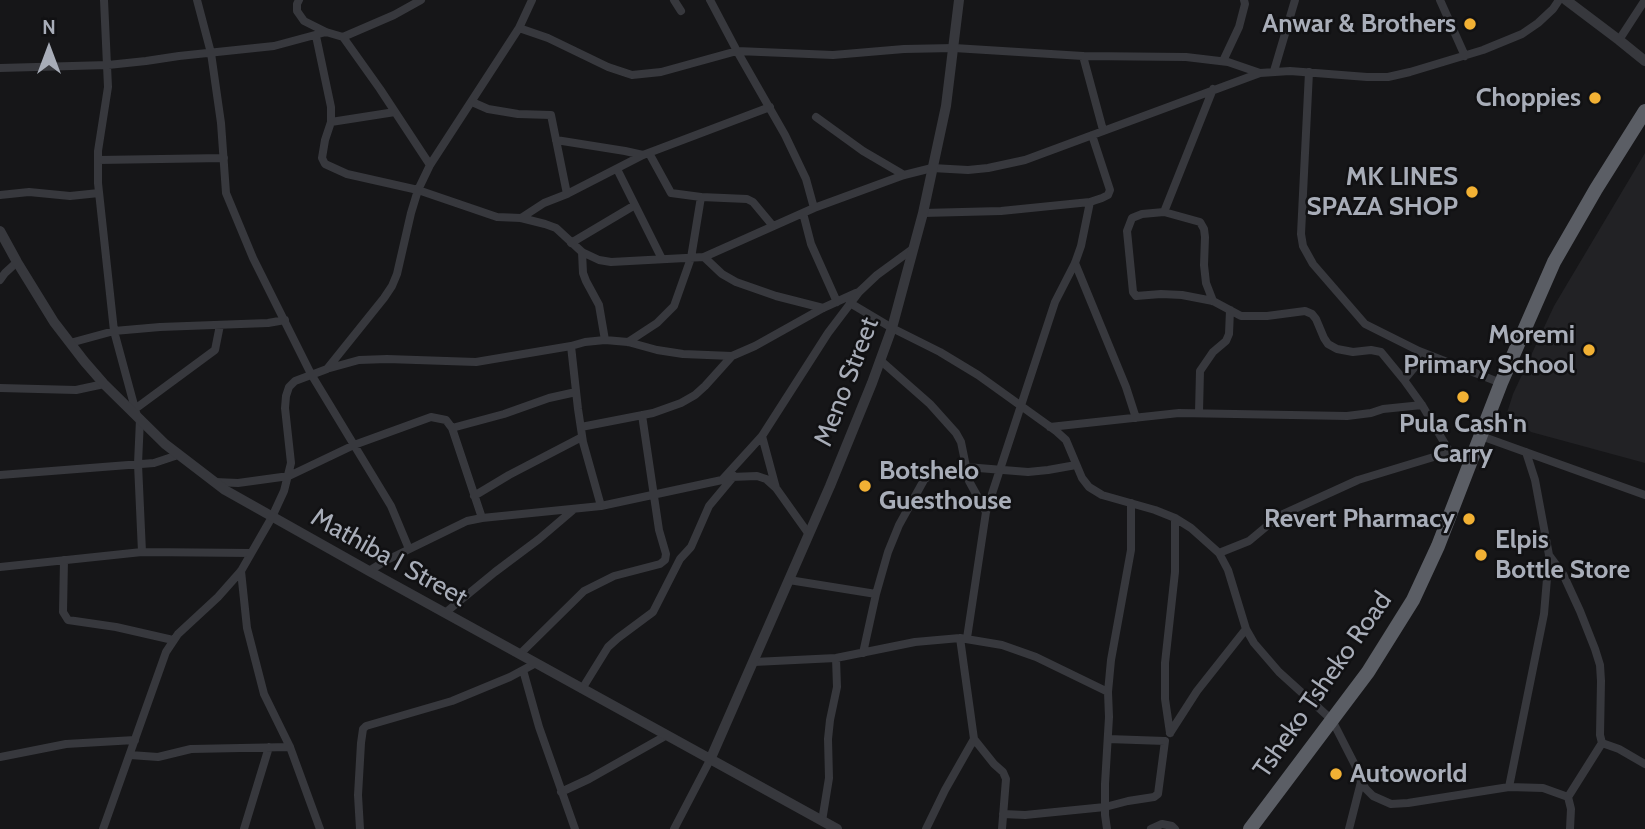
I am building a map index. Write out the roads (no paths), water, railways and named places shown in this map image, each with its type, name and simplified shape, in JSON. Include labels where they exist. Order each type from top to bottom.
[{"type":"highway","name":"Tsheko Tsheko Road","points":[[1251,829],[1368,671],[1413,600],[1501,383],[1554,262],[1645,111]]},
{"type":"street","points":[[104,0],[108,65],[106,103],[97,160],[99,193],[114,331],[137,415],[142,552]]},
{"type":"street","points":[[197,0],[211,53],[221,123],[226,193],[253,258],[311,374],[368,464],[391,506],[409,549]]},
{"type":"street","points":[[299,0],[297,11],[304,21],[343,37],[430,165]]},
{"type":"street","points":[[343,37],[421,0]]},
{"type":"street","points":[[327,369],[392,286],[418,190],[430,165],[519,28],[532,0]]},
{"type":"street","points":[[674,0],[681,11]]},
{"type":"street","points":[[710,0],[785,135],[806,179],[814,208]]},
{"type":"street","name":"Meno Street","points":[[710,760],[840,461],[891,328],[915,248],[946,106],[959,0]]},
{"type":"street","points":[[1223,61],[1238,27],[1244,0]]},
{"type":"street","points":[[1274,71],[1295,0]]},
{"type":"street","points":[[1440,0],[1465,56]]},
{"type":"street","points":[[316,36],[331,107],[331,122],[322,158],[325,164],[347,174],[418,190],[498,217],[521,218],[556,228],[582,252],[611,262],[704,257],[814,208],[904,175],[932,168],[968,170],[1026,160],[1260,73],[1309,72],[1388,77],[1410,72],[1465,56],[1522,34],[1538,23],[1559,0]]},
{"type":"street","points":[[1566,0],[1645,61]]},
{"type":"street","points":[[1619,40],[1645,0]]},
{"type":"street","points":[[519,28],[632,75],[661,72],[737,51],[833,55],[954,48],[1186,57],[1223,61],[1260,73]]},
{"type":"street","points":[[0,68],[108,65],[274,46],[326,32]]},
{"type":"street","points":[[1083,55],[1103,130]]},
{"type":"street","points":[[1309,72],[1301,234],[1303,246],[1313,264],[1365,324],[1419,351],[1501,383]]},
{"type":"street","points":[[1164,212],[1213,89]]},
{"type":"street","points":[[472,102],[488,109],[518,114],[549,114],[553,118],[567,194]]},
{"type":"street","points":[[521,218],[544,203],[646,154],[770,107]]},
{"type":"street","points":[[331,122],[396,112]]},
{"type":"street","points":[[816,117],[863,151],[904,175]]},
{"type":"street","points":[[923,213],[1001,211],[1090,202],[1108,195],[1111,190],[1092,135]]},
{"type":"street","points":[[556,140],[646,154],[671,193],[750,200],[773,226]]},
{"type":"street","points":[[97,160],[224,158]]},
{"type":"street","points":[[617,169],[662,259]]},
{"type":"street","points":[[0,195],[29,192],[71,196],[99,193]]},
{"type":"street","points":[[628,342],[657,323],[674,306],[691,258],[701,197]]},
{"type":"street","points":[[1002,829],[1005,775],[974,739],[964,638],[986,512],[1055,302],[1081,246],[1090,202]]},
{"type":"street","points":[[571,243],[635,205]]},
{"type":"street","points":[[1213,301],[1206,283],[1205,237],[1202,224],[1164,212],[1132,218],[1127,231],[1133,293],[1139,297],[1161,293],[1213,301],[1241,316],[1267,316],[1294,311],[1312,314],[1328,344],[1337,349],[1381,352],[1422,405],[1451,454]]},
{"type":"street","points":[[803,213],[811,244],[837,302]]},
{"type":"street","name":"Mathiba I Street","points":[[0,231],[54,322],[104,384],[178,455],[225,490],[837,829]]},
{"type":"street","points":[[722,480],[762,436],[828,333],[859,292],[877,275],[915,248]]},
{"type":"street","points":[[582,252],[583,273],[599,305],[605,340]]},
{"type":"street","points":[[704,257],[722,274],[736,282],[823,308]]},
{"type":"street","points":[[0,280],[17,262]]},
{"type":"street","points":[[1075,263],[1136,418]]},
{"type":"street","points":[[103,829],[158,671],[173,640],[218,597],[241,570],[272,517],[289,476],[291,451],[285,408],[289,387],[295,381],[359,359],[476,362],[605,340],[683,354],[732,356],[859,292]]},
{"type":"street","points":[[850,303],[891,328],[959,363],[1050,426],[1066,440],[1082,478],[1089,487],[1102,495],[1175,518],[1191,528],[1219,553],[1228,570],[1246,629],[1254,643],[1279,672],[1332,720],[1361,782],[1373,796],[1391,804],[1408,803],[1509,787],[1543,789],[1568,797]]},
{"type":"street","points":[[1199,412],[1200,371],[1213,352],[1226,341],[1230,310]]},
{"type":"street","points":[[70,343],[114,331],[285,320]]},
{"type":"street","points":[[137,415],[215,350],[220,325]]},
{"type":"street","points":[[571,346],[581,427],[601,506]]},
{"type":"street","points":[[1404,380],[1414,368],[1419,351]]},
{"type":"street","points":[[581,427],[668,408],[695,395],[732,356]]},
{"type":"street","points":[[880,359],[930,404],[956,433],[961,442],[969,481],[986,512]]},
{"type":"street","points":[[0,388],[76,390],[104,384]]},
{"type":"street","points":[[452,428],[576,392]]},
{"type":"street","points":[[1050,426],[1199,412],[1348,416],[1422,405]]},
{"type":"street","points":[[520,654],[584,591],[614,576],[663,563],[666,558],[653,496],[642,415]]},
{"type":"street","points":[[215,482],[238,483],[289,476],[354,445],[431,417],[446,420],[452,428],[482,518]]},
{"type":"street","points":[[762,436],[776,488]]},
{"type":"street","points":[[1481,436],[1645,495]]},
{"type":"street","points":[[474,496],[583,437]]},
{"type":"street","points":[[1509,787],[1544,614],[1549,555],[1535,480],[1526,452]]},
{"type":"street","points":[[1219,553],[1249,541],[1279,516],[1359,480],[1451,454],[1474,455]]},
{"type":"street","points":[[0,475],[154,463],[178,455]]},
{"type":"street","points":[[863,653],[888,552],[924,480],[929,476],[966,467],[1000,471],[1038,471],[1076,465]]},
{"type":"street","points":[[369,571],[467,521],[601,506],[734,476],[757,476],[766,479],[776,488],[808,533]]},
{"type":"street","points":[[582,689],[608,648],[653,612],[680,559],[691,547],[709,506],[734,476]]},
{"type":"street","points":[[1107,829],[1105,807],[1108,692],[1111,660],[1130,559],[1131,503]]},
{"type":"street","points":[[445,613],[573,510]]},
{"type":"street","points":[[1003,814],[1025,815],[1105,807],[1158,794],[1168,737],[1165,663],[1175,572],[1175,518]]},
{"type":"street","points":[[0,568],[142,552],[251,553]]},
{"type":"street","points":[[1549,555],[1563,574],[1580,611],[1597,657],[1601,681],[1602,743],[1568,797],[1571,809],[1570,829]]},
{"type":"street","points":[[64,560],[63,612],[68,620],[132,629],[173,640]]},
{"type":"street","points":[[241,570],[247,628],[264,694],[290,747],[320,829]]},
{"type":"street","points":[[789,580],[876,594]]},
{"type":"street","points":[[1168,737],[1197,691],[1246,629]]},
{"type":"street","points":[[754,662],[836,658],[915,642],[964,638],[1002,645],[1036,657],[1108,692]]},
{"type":"street","points":[[822,821],[829,778],[830,720],[837,687],[836,658]]},
{"type":"street","points":[[360,829],[361,743],[366,726],[452,701],[536,663]]},
{"type":"street","points":[[523,670],[539,727],[575,829]]},
{"type":"street","points":[[561,792],[667,735]]},
{"type":"street","points":[[1108,739],[1168,737]]},
{"type":"street","points":[[926,829],[974,739]]},
{"type":"street","points":[[0,757],[66,744],[135,740]]},
{"type":"street","points":[[1602,743],[1645,764]]},
{"type":"street","points":[[244,829],[269,747]]},
{"type":"street","points":[[130,755],[158,757],[191,749],[290,747]]},
{"type":"street","points":[[674,829],[710,760]]},
{"type":"street","points":[[1349,829],[1361,782]]},
{"type":"street","points":[[1150,829],[1162,824],[1175,829]]},
{"type":"place","name":"Anwar & Brothers","points":[[1470,24]]},
{"type":"place","name":"Choppies","points":[[1595,98]]},
{"type":"place","name":"MK LINES SPAZA SHOP","points":[[1472,192]]},
{"type":"place","name":"Moremi Primary School","points":[[1589,350]]},
{"type":"place","name":"Pula Cash'n Carry","points":[[1463,397]]},
{"type":"place","name":"Botshelo Guesthouse","points":[[865,486]]},
{"type":"place","name":"Revert Pharmacy","points":[[1469,519]]},
{"type":"place","name":"Elpis Bottle Store","points":[[1481,555]]},
{"type":"place","name":"Autoworld","points":[[1336,774]]}]
